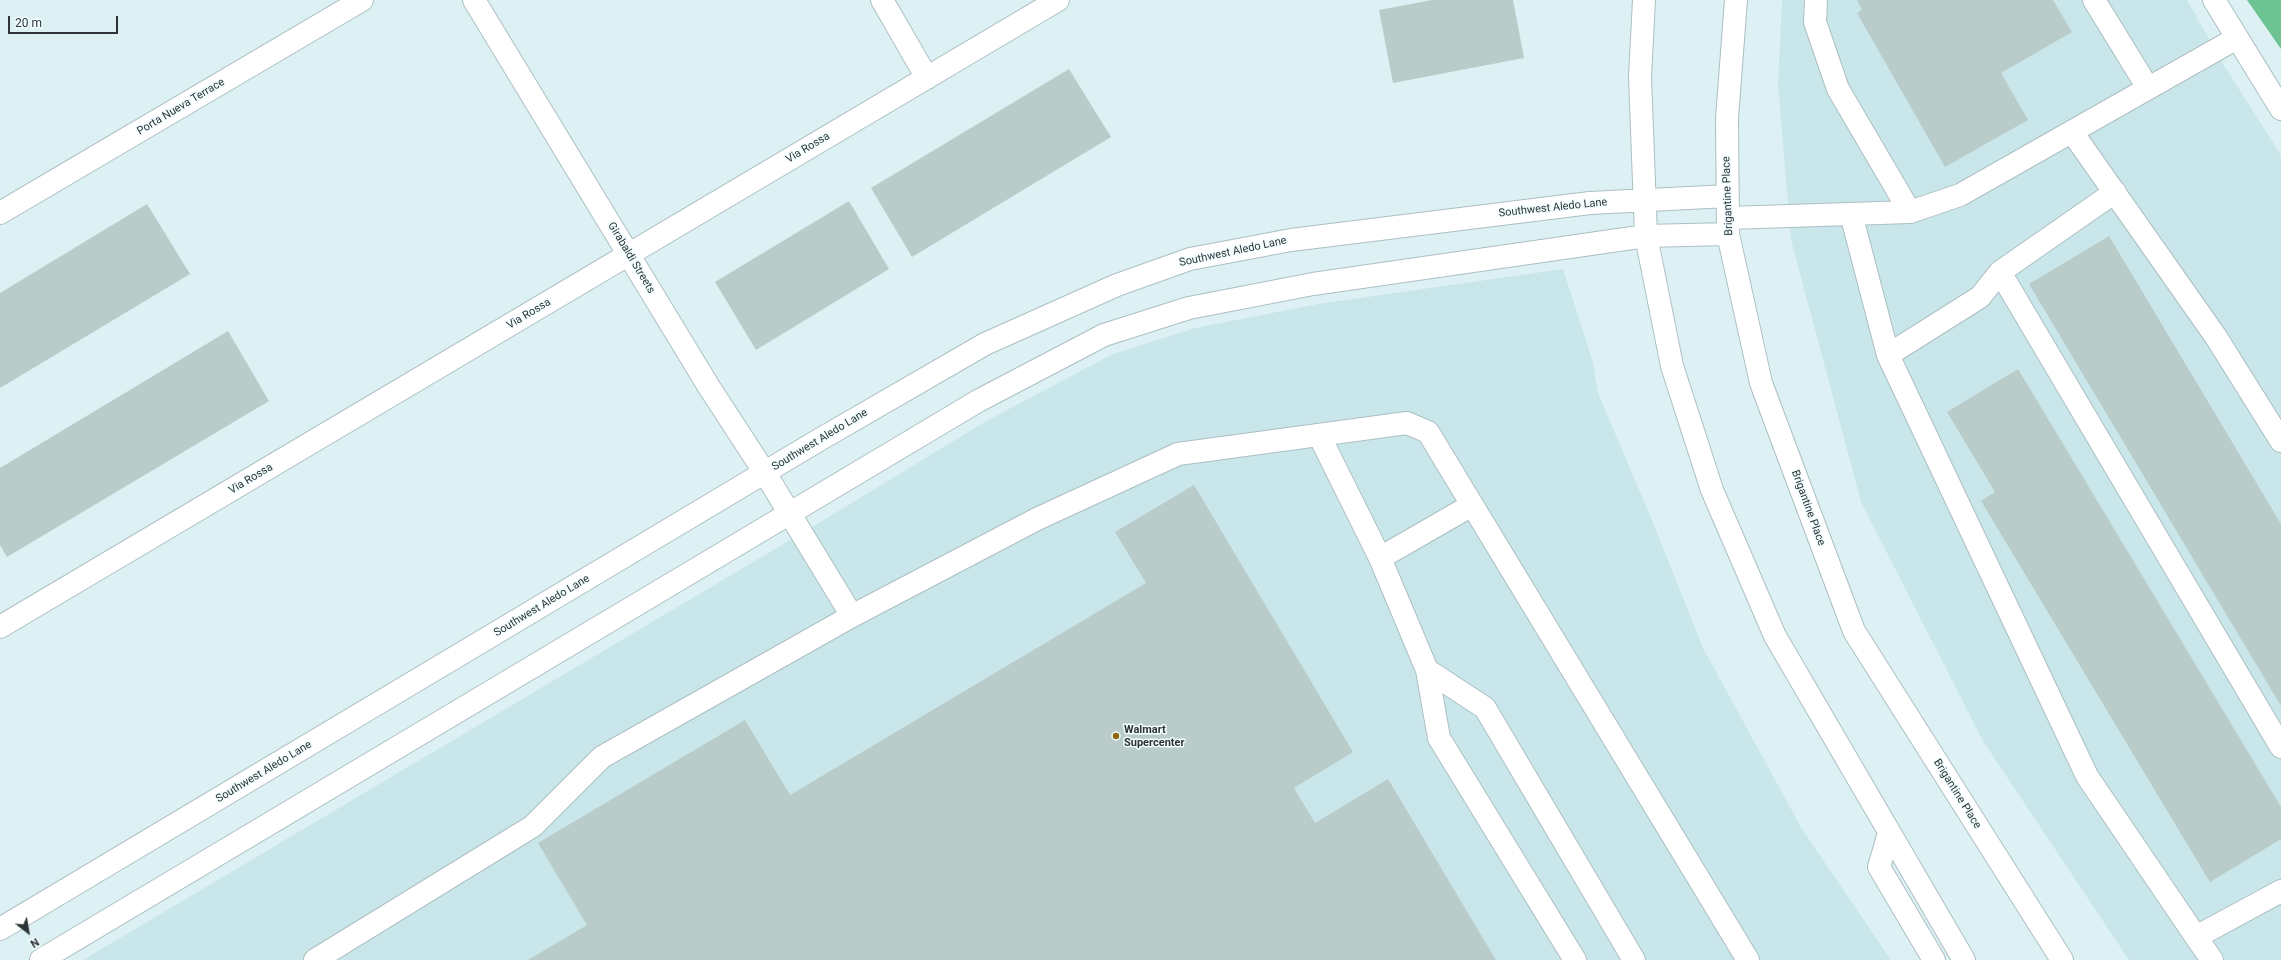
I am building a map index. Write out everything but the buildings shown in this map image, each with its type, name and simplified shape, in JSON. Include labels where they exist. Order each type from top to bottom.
[{"type":"street","name":"Porta Nueva Terrace","points":[[0,213],[362,0]]},
{"type":"street","name":"Girabaldi Streets","points":[[474,0],[629,255],[852,616]]},
{"type":"street","points":[[882,0],[927,78]]},
{"type":"street","name":"Via Rossa","points":[[0,627],[1058,0]]},
{"type":"street","points":[[1644,0],[1640,77],[1646,236],[1672,366],[1712,490],[1775,636],[1964,960]]},
{"type":"street","name":"Brigantine Place","points":[[1736,0],[1726,118],[1728,226],[1761,383],[1854,631],[2062,960]]},
{"type":"street","points":[[1816,0],[1815,22],[1838,89],[1910,212]]},
{"type":"street","points":[[2094,0],[2148,88]]},
{"type":"street","points":[[2214,0],[2281,109]]},
{"type":"street","points":[[41,960],[978,401],[1104,334],[1189,308],[1313,284],[1646,236],[1728,226],[1852,214],[1910,212],[1960,195],[2237,38]]},
{"type":"street","points":[[2072,132],[2216,337],[2281,441]]},
{"type":"street","points":[[1888,354],[1980,297],[2000,272],[2115,192]]},
{"type":"street","name":"Southwest Aledo Lane","points":[[0,929],[765,473],[985,344],[1117,285],[1190,259],[1291,240],[1590,203],[1728,196]]},
{"type":"street","points":[[1852,214],[1888,354],[2087,776],[2212,960]]},
{"type":"street","points":[[2000,272],[2281,747]]},
{"type":"street","points":[[315,960],[533,826],[602,757],[852,616],[1037,519],[1178,454],[1407,423],[1428,432],[1748,960]]},
{"type":"street","points":[[1319,435],[1380,558],[1427,670],[1439,738],[1575,960]]},
{"type":"street","points":[[1380,558],[1472,505]]},
{"type":"street","points":[[1427,670],[1485,708],[1634,960]]},
{"type":"street","points":[[1889,832],[1879,867],[1934,960]]},
{"type":"street","points":[[2196,937],[2281,891]]},
{"type":"shaded area","points":[[1782,0],[2187,0],[2225,67],[2281,155],[2281,960],[2129,960],[1983,741],[1861,502],[1791,240],[1778,84]]},
{"type":"shaded area","points":[[1563,269],[1592,359],[1598,393],[1652,520],[1703,648],[1802,829],[1891,960],[83,960],[817,524],[988,420],[1113,354],[1195,328],[1318,304]]},
{"type":"green space","points":[[2247,0],[2281,0],[2281,49]]},
{"type":"place","name":"Walmart Supercenter","points":[[1116,736]]}]
